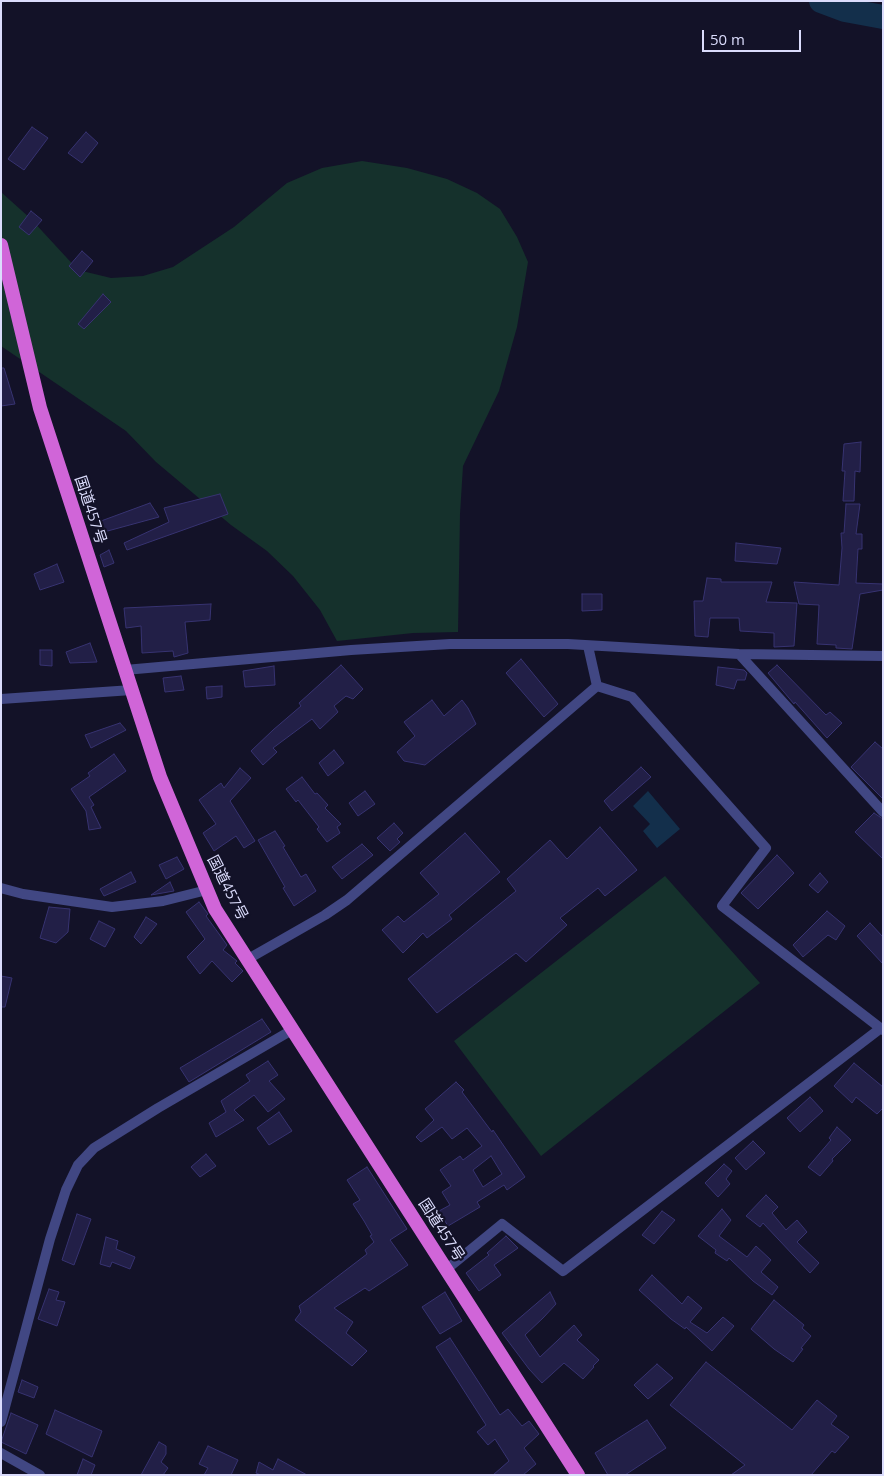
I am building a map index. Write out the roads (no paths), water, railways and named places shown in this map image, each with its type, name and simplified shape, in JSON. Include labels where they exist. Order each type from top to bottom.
[{"type":"highway","name":"国道457号","points":[[1,245],[40,408],[160,777],[215,909],[578,1475]]},
{"type":"street","points":[[125,670],[351,650],[450,644],[568,644],[739,654],[883,656]]},
{"type":"street","points":[[588,646],[597,686]]},
{"type":"street","points":[[739,654],[883,812]]},
{"type":"street","points":[[248,959],[325,915],[347,900],[597,686]]},
{"type":"street","points":[[447,1269],[502,1224],[563,1271],[882,1029],[722,906],[766,848],[632,697],[597,686]]},
{"type":"street","points":[[1,699],[132,690]]},
{"type":"street","points":[[1,888],[23,894],[112,907],[163,901],[207,890]]},
{"type":"street","points":[[1,1422],[50,1239],[66,1190],[78,1165],[94,1148],[158,1108],[292,1030]]},
{"type":"street","points":[[1,1453],[40,1475]]},
{"type":"water","points":[[648,791],[680,829],[657,848],[643,831],[650,824],[633,806]]},
{"type":"waterway","points":[[821,1],[845,10],[883,17]]}]
